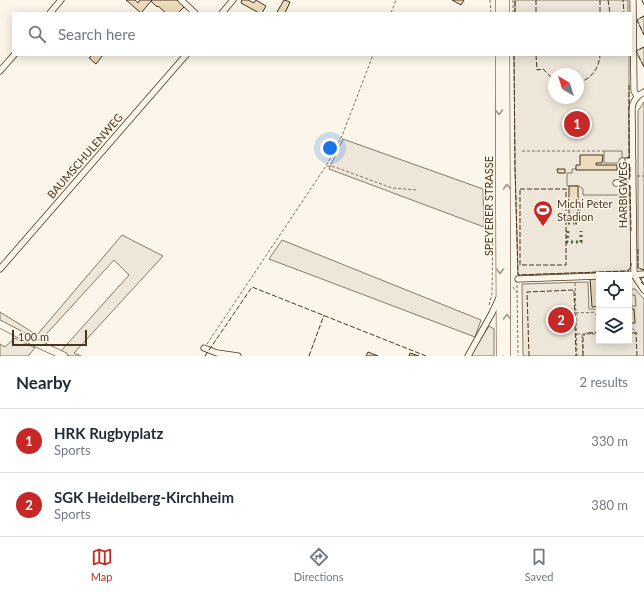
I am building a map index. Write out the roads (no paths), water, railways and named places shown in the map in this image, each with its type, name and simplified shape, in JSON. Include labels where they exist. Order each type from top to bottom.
[{"type":"main road","points":[[499,0],[499,12]]},
{"type":"main road","points":[[506,0],[506,12]]},
{"type":"main road","name":"SPEYERER STRASSE","points":[[499,56],[500,356]]},
{"type":"main road","name":"SPEYERER STRASSE","points":[[506,56],[507,356]]},
{"type":"main road","points":[[0,324],[36,344],[64,356]]},
{"type":"street","points":[[51,12],[61,0]]},
{"type":"street","points":[[180,0],[194,12]]},
{"type":"street","points":[[223,12],[233,0]]},
{"type":"street","name":"HARBIGWEG","points":[[631,272],[633,182],[632,103],[637,96],[634,91],[633,0]]},
{"type":"street","points":[[0,71],[13,56]]},
{"type":"street","name":"BAUMSCHULENWEG","points":[[0,269],[185,56]]},
{"type":"street","points":[[637,96],[644,92]]},
{"type":"street","points":[[622,160],[633,161]]},
{"type":"street","points":[[616,183],[633,182]]},
{"type":"street","points":[[632,275],[644,274]]},
{"type":"street","points":[[518,279],[596,276]]},
{"type":"street","points":[[632,276],[644,290]]},
{"type":"street","points":[[468,356],[500,296]]},
{"type":"street","points":[[204,348],[217,353],[238,356]]},
{"type":"place","name":"HRK Rugbyplatz","points":[[577,124]]},
{"type":"place","name":"Michi Peter Stadion","points":[[543,227]]},
{"type":"place","name":"SGK Heidelberg-Kirchheim","points":[[561,320]]}]
